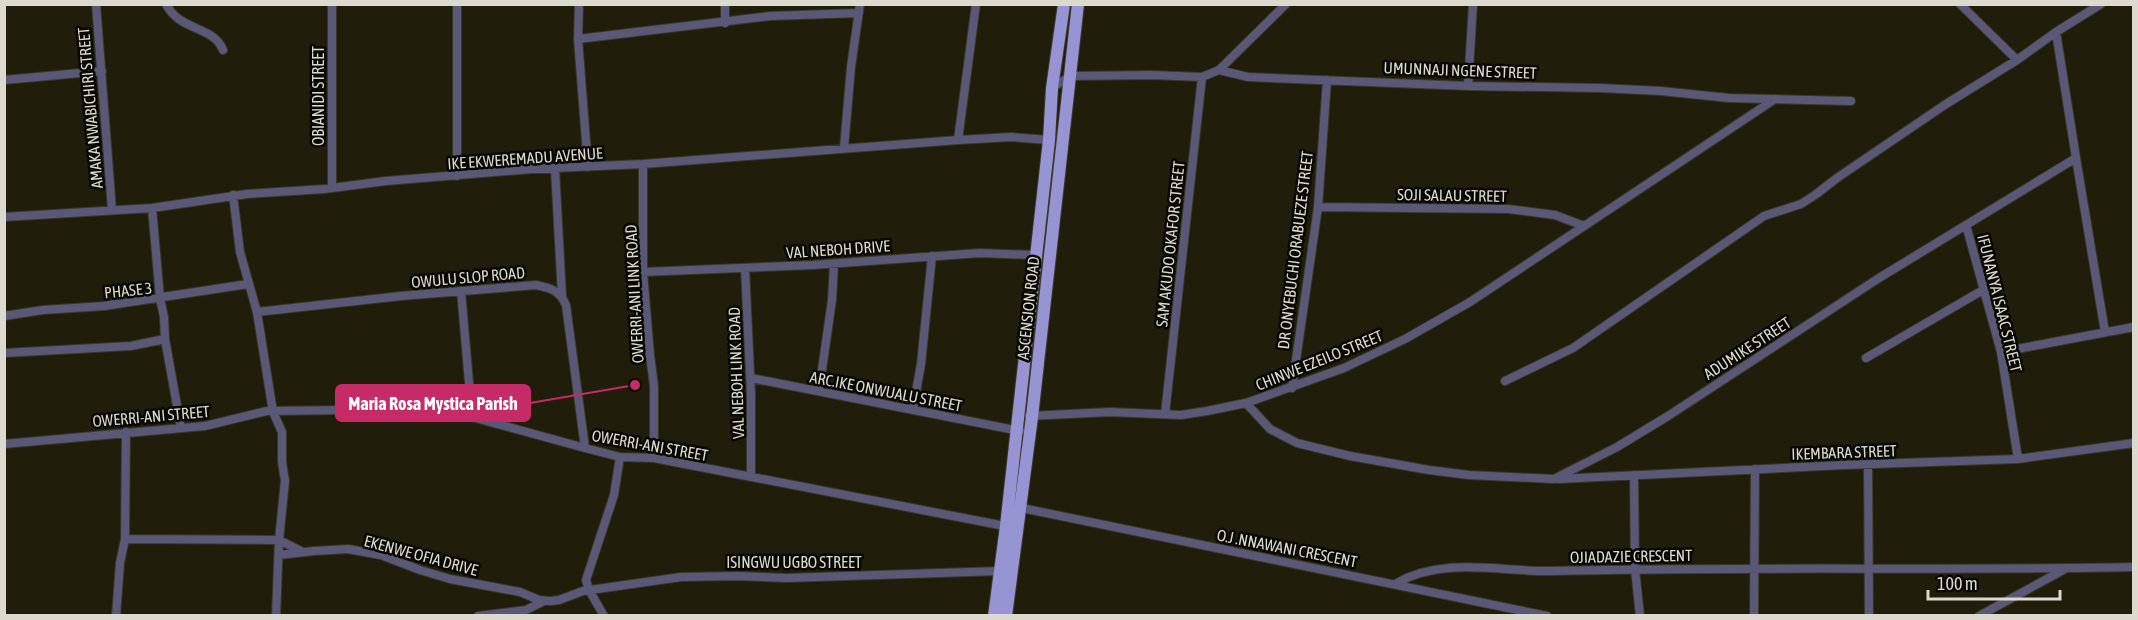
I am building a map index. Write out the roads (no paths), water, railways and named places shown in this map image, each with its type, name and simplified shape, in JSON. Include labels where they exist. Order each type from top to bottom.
[{"type":"main road","name":"ASCENSION ROAD","points":[[1006,615],[1014,506],[1016,430],[1049,140],[1052,88],[1064,4]]},
{"type":"main road","name":"ASCENSION ROAD","points":[[1014,506],[1032,417],[1078,4]]},
{"type":"main road","name":"ASCENSION ROAD","points":[[994,615],[1000,571],[1012,527]]},
{"type":"street","name":"AMAKA NWABICHIRI STREET","points":[[96,4],[112,210]]},
{"type":"street","points":[[166,4],[171,16],[210,35],[219,41],[223,50]]},
{"type":"street","name":"OBIANIDI STREET","points":[[332,4],[332,188]]},
{"type":"street","points":[[457,176],[458,4]]},
{"type":"street","points":[[579,4],[578,39],[588,167]]},
{"type":"street","points":[[725,4],[725,23]]},
{"type":"street","points":[[958,140],[976,4]]},
{"type":"street","points":[[1052,88],[1070,76],[1202,77],[1219,70],[1286,4]]},
{"type":"street","points":[[1468,86],[1473,4]]},
{"type":"street","points":[[1960,4],[2017,60]]},
{"type":"street","points":[[1505,381],[1573,348],[1764,216],[1801,204],[1946,104],[2101,4]]},
{"type":"street","points":[[578,39],[771,16],[860,9],[851,68],[844,148]]},
{"type":"street","points":[[2056,32],[2106,332]]},
{"type":"street","name":"UMUNNAJI NGENE STREET","points":[[1219,70],[1248,77],[1468,86],[1600,87],[1729,98],[1851,101]]},
{"type":"street","points":[[4,80],[102,71]]},
{"type":"street","name":"SAM AKUDO OKAFOR STREET","points":[[1165,414],[1202,77]]},
{"type":"street","name":"DR ONYEBUCHI ORABUEZE STREET","points":[[1292,388],[1318,207],[1327,80]]},
{"type":"street","name":"CHINWE EZEILO STREET","points":[[1018,415],[1032,417],[1110,412],[1165,414],[1198,412],[1246,403],[1344,368],[1405,339],[1470,302],[1775,99]]},
{"type":"street","name":"IKE EKWEREMADU AVENUE","points":[[4,217],[152,208],[234,195],[555,168],[643,164],[958,140],[1011,137],[1049,140]]},
{"type":"street","name":"ADUMIKE STREET","points":[[1246,403],[1270,429],[1297,443],[1350,456],[1429,470],[1469,475],[1554,479],[1617,447],[1668,416],[1879,278],[2076,158]]},
{"type":"street","name":"OWERRI-ANI LINK ROAD","points":[[643,164],[643,272],[654,386],[654,458]]},
{"type":"street","points":[[555,168],[562,296],[566,305],[585,448]]},
{"type":"street","points":[[234,195],[240,252],[257,312],[273,412],[282,432],[282,462],[285,481],[279,540],[276,615]]},
{"type":"street","name":"SOJI SALAU STREET","points":[[1318,207],[1508,209],[1555,215],[1584,225]]},
{"type":"street","points":[[152,208],[160,298],[248,284]]},
{"type":"street","name":"IFUNANYA ISAAC STREET","points":[[1966,225],[2001,352],[2018,459]]},
{"type":"street","name":"VAL NEBOH DRIVE","points":[[643,272],[834,264],[932,255],[980,253],[1035,255]]},
{"type":"street","points":[[913,409],[921,364],[932,255]]},
{"type":"street","points":[[819,391],[832,300],[834,264]]},
{"type":"street","name":"VAL NEBOH LINK ROAD","points":[[745,268],[751,378],[751,477]]},
{"type":"street","name":"OWULU SLOP ROAD","points":[[257,312],[536,285],[555,290],[562,296]]},
{"type":"street","points":[[1866,358],[1983,290]]},
{"type":"street","points":[[461,291],[472,417]]},
{"type":"street","name":"PHASE 3","points":[[4,316],[160,298],[181,428]]},
{"type":"street","points":[[2001,352],[2133,327]]},
{"type":"street","points":[[4,353],[131,346],[165,339]]},
{"type":"street","name":"ARC.IKE ONWUALU STREET","points":[[751,378],[1029,433]]},
{"type":"street","name":"OWERRI-ANI STREET","points":[[4,444],[181,428],[219,423],[267,411],[432,409],[472,417],[620,456],[654,458],[1012,527]]},
{"type":"street","points":[[116,615],[121,555],[125,539],[126,432]]},
{"type":"street","name":"IKEMBARA STREET","points":[[1554,479],[2018,459],[2133,443]]},
{"type":"street","points":[[604,615],[589,590],[586,580],[612,504],[620,456]]},
{"type":"street","points":[[1868,465],[1869,615]]},
{"type":"street","points":[[1754,615],[1755,469]]},
{"type":"street","points":[[1634,476],[1635,568],[1640,615]]},
{"type":"street","name":"O.J .NNAWANI CRESCENT","points":[[1014,506],[1548,615]]},
{"type":"street","points":[[125,539],[279,540],[303,552]]},
{"type":"street","name":"EKENWE OFIA DRIVE","points":[[279,555],[348,549],[381,555],[430,573],[472,584],[520,592],[544,601]]},
{"type":"street","name":"OJIADAZIE CRESCENT","points":[[1397,583],[1415,574],[1475,567],[1541,571],[1635,568],[2133,567]]},
{"type":"street","points":[[1979,615],[2067,568]]},
{"type":"street","name":"ISINGWU UGBO STREET","points":[[589,590],[689,576],[786,578],[1000,571]]},
{"type":"street","points":[[478,615],[526,610],[544,601],[559,600],[589,590]]},
{"type":"place","name":"Maria Rosa Mystica Parish","points":[[635,385]]}]
